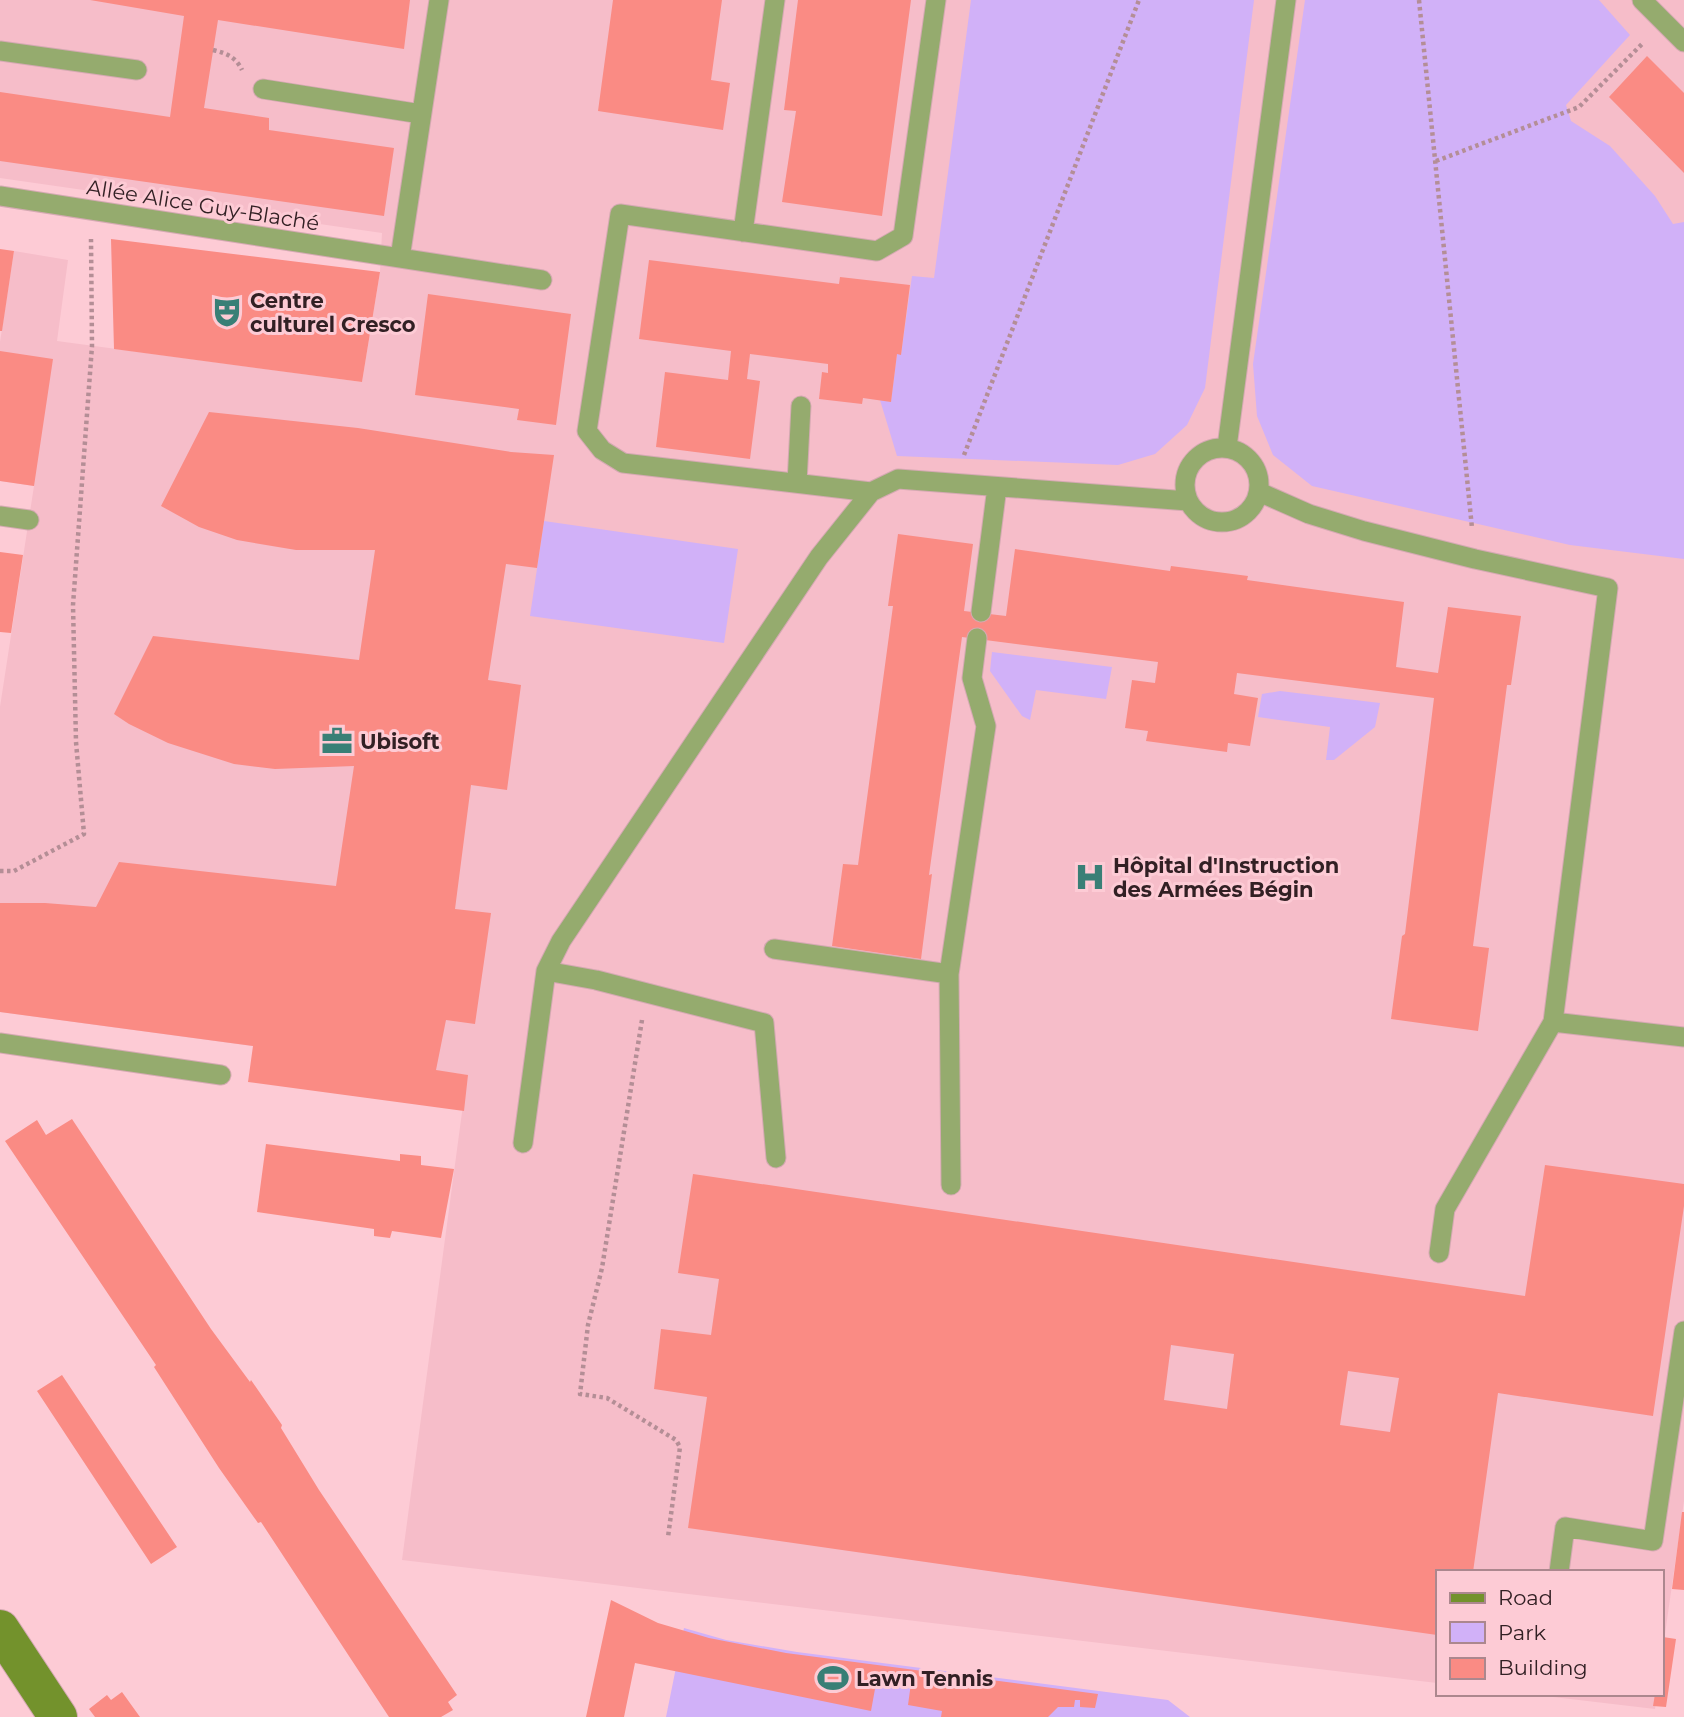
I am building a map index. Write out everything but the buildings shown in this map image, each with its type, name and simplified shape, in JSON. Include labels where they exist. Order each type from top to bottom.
[{"type":"street","points":[[0,1629],[58,1717]]},
{"type":"lane","points":[[400,258],[439,0]]},
{"type":"lane","points":[[743,232],[775,0]]},
{"type":"lane","points":[[870,492],[623,463],[603,450],[587,431],[620,214],[877,251],[903,236],[936,0]]},
{"type":"lane","points":[[1227,447],[1286,0]]},
{"type":"lane","points":[[1642,0],[1684,42]]},
{"type":"lane","points":[[0,51],[136,70]]},
{"type":"lane","points":[[263,89],[421,114]]},
{"type":"lane","name":"Allée Alice Guy-Blaché","points":[[0,196],[541,280]]},
{"type":"lane","points":[[797,483],[801,406]]},
{"type":"lane","points":[[1227,447],[1241,452],[1252,463],[1259,477],[1259,492],[1252,506],[1241,516],[1227,522],[1211,521],[1197,513],[1188,500],[1184,485],[1187,469],[1197,456],[1211,449],[1227,447]]},
{"type":"lane","points":[[523,1143],[546,971],[574,922],[819,557],[870,492],[898,479],[1188,500]]},
{"type":"lane","points":[[981,612],[998,486]]},
{"type":"lane","points":[[1259,492],[1309,514],[1364,531],[1608,588],[1553,1022],[1445,1209],[1439,1253]]},
{"type":"lane","points":[[0,516],[29,520]]},
{"type":"lane","points":[[951,1185],[949,974],[986,726],[972,678],[977,638]]},
{"type":"lane","points":[[774,949],[949,974]]},
{"type":"lane","points":[[546,971],[596,980],[764,1023],[776,1158]]},
{"type":"lane","points":[[1553,1022],[1684,1037]]},
{"type":"lane","points":[[0,1043],[221,1075]]},
{"type":"lane","points":[[1559,1570],[1565,1527],[1653,1541],[1684,1331]]},
{"type":"path","points":[[963,459],[1139,0]]},
{"type":"path","points":[[1419,0],[1475,559]]},
{"type":"path","points":[[1436,162],[1579,107],[1664,22]]},
{"type":"path","points":[[0,871],[14,871],[83,834],[76,741],[73,605],[92,346],[90,210]]},
{"type":"path","points":[[643,1011],[602,1268],[588,1325],[580,1394],[607,1398],[676,1440],[680,1447],[668,1537]]},
{"type":"shaded area","name":"Hôpital d'Instruction des Armées Bégin","points":[[0,0],[1684,0],[1684,1501],[1663,1648],[1663,1570],[1436,1570],[1436,1683],[402,1560],[467,1075],[0,1012],[0,707],[34,486],[0,481],[0,342],[14,251],[68,260],[57,341],[362,382],[380,272],[382,233],[0,178]]},
{"type":"shaded area","points":[[1545,1696],[1657,1696],[1655,1709]]},
{"type":"green space","points":[[971,0],[1254,0],[1205,388],[1187,425],[1155,454],[1118,465],[897,456],[880,400],[891,401],[912,276],[934,278]]},
{"type":"green space","points":[[1305,0],[1599,0],[1630,35],[1566,105],[1571,121],[1610,146],[1655,196],[1673,224],[1684,222],[1684,559],[1570,545],[1312,486],[1273,455],[1257,416],[1253,364]]},
{"type":"green space","points":[[544,521],[738,549],[724,643],[530,616]]},
{"type":"green space","points":[[992,652],[1112,667],[1106,699],[1036,690],[1030,720],[1022,716],[990,671]]},
{"type":"green space","points":[[1280,691],[1380,703],[1375,727],[1334,760],[1326,760],[1330,727],[1258,717],[1262,694]]},
{"type":"green space","name":"Lawn Tennis","points":[[684,1628],[726,1640],[797,1652],[1168,1700],[1190,1717],[666,1717]]},
{"type":"place","name":"Centre culturel Cresco","points":[[227,312]]},
{"type":"place","name":"Ubisoft","points":[[337,741]]},
{"type":"place","name":"Hôpital d'Instruction des Armées Bégin","points":[[1090,877]]},
{"type":"place","name":"Lawn Tennis","points":[[833,1678]]}]
